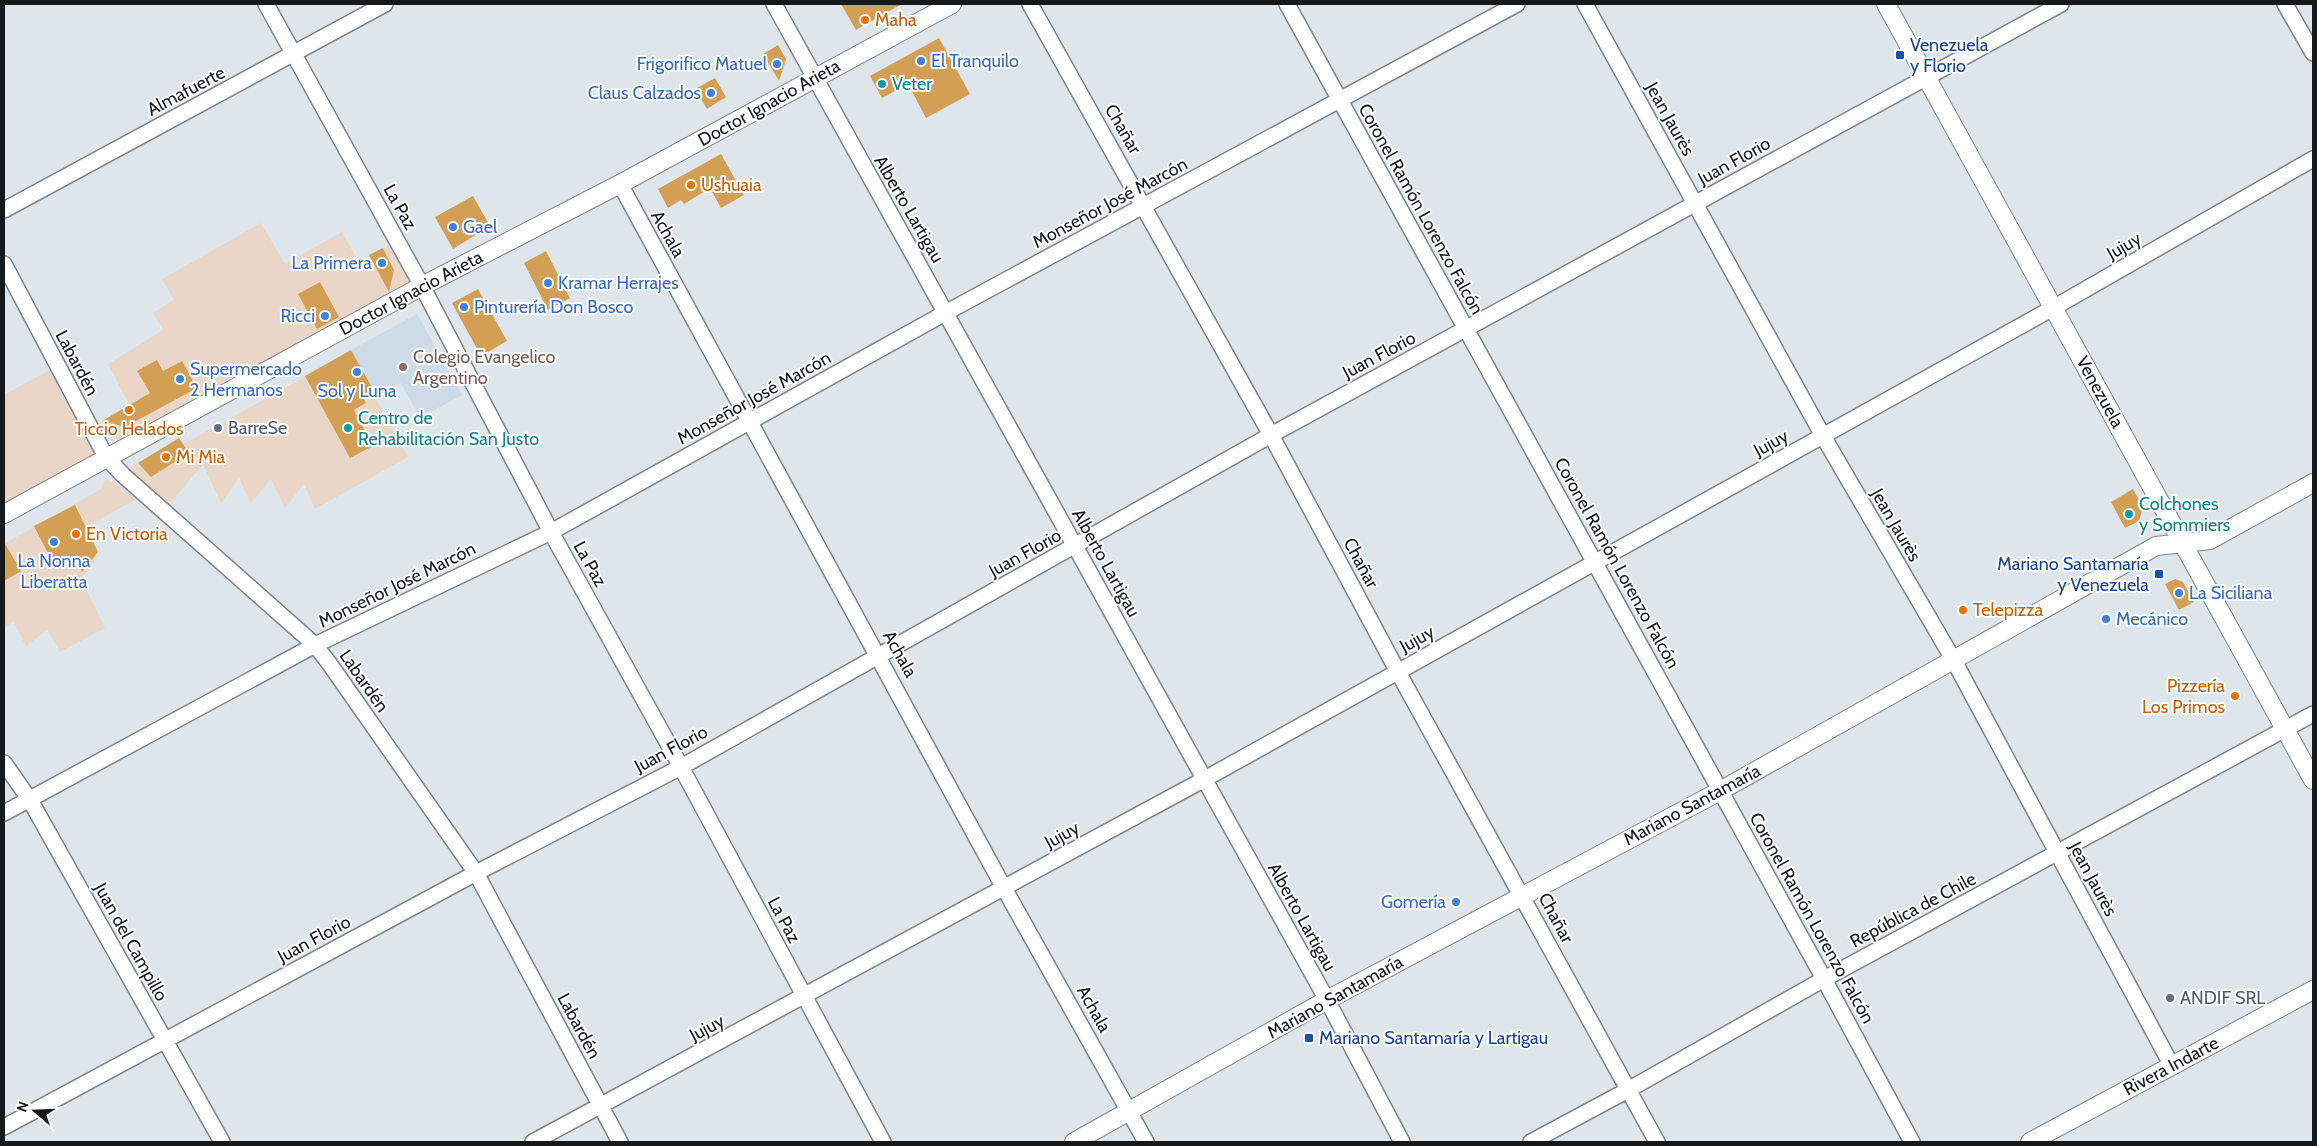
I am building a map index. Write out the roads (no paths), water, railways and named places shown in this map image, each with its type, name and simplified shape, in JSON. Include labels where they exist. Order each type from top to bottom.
[{"type":"street","name":"La Paz","points":[[266,4],[422,286],[551,532],[681,767],[883,1142]]},
{"type":"street","name":"Almafuerte","points":[[4,210],[385,4]]},
{"type":"street","name":"Alberto Lartigau","points":[[774,4],[813,78],[947,312],[1203,780],[1327,1000],[1402,1142]]},
{"type":"street","name":"Doctor Ignacio Arieta","points":[[4,514],[422,286],[620,184],[952,4]]},
{"type":"street","name":"Chañar","points":[[1030,4],[1272,435],[1398,672],[1657,1142]]},
{"type":"street","name":"Coronel Ramón Lorenzo Falcón","points":[[1287,4],[1824,978],[1912,1142]]},
{"type":"street","name":"Monseñor José Marcón","points":[[4,813],[315,646],[551,532],[947,312],[1517,4]]},
{"type":"street","name":"Jean Jaurès","points":[[1585,4],[1823,436],[1953,659],[2172,1066]]},
{"type":"street","name":"Venezuela","points":[[1886,4],[2184,542],[2313,780]]},
{"type":"street","name":"Juan Florio","points":[[4,1127],[476,873],[681,767],[1272,435],[2061,4]]},
{"type":"street","points":[[2285,4],[2313,52]]},
{"type":"street","name":"Jujuy","points":[[533,1142],[804,998],[1203,780],[2053,308],[2313,160]]},
{"type":"street","name":"Achala","points":[[620,184],[879,655],[1004,888],[1146,1142]]},
{"type":"street","name":"Labardén","points":[[4,264],[106,457],[123,475],[315,646],[476,873],[620,1142]]},
{"type":"street","name":"Mariano Santamaría","points":[[1074,1142],[1327,1000],[1720,791],[2156,546],[2210,540],[2313,484]]},
{"type":"street","name":"República de Chile","points":[[1531,1142],[1628,1090],[1824,978],[2058,854],[2313,714]]},
{"type":"street","name":"Juan del Campillo","points":[[4,763],[30,800],[222,1142]]},
{"type":"street","name":"Rivera Indarte","points":[[2030,1142],[2055,1136],[2172,1066],[2313,990]]},
{"type":"place","name":"Maha","points":[[865,20]]},
{"type":"place","name":"Venezuela y Florio","points":[[1900,55]]},
{"type":"place","name":"El Tranquilo","points":[[921,61]]},
{"type":"place","name":"Frigorifico Matuel","points":[[777,64]]},
{"type":"place","name":"Veter","points":[[882,84]]},
{"type":"place","name":"Claus Calzados","points":[[711,93]]},
{"type":"place","name":"Ushuaia","points":[[691,185]]},
{"type":"place","name":"Gael","points":[[453,227]]},
{"type":"place","name":"La Primera","points":[[382,263]]},
{"type":"place","name":"Kramar Herrajes","points":[[548,283]]},
{"type":"place","name":"Pinturería Don Bosco","points":[[464,307]]},
{"type":"place","name":"Ricci","points":[[325,316]]},
{"type":"place","name":"Colegio Evangelico Argentino","points":[[403,367]]},
{"type":"place","name":"Sol y Luna","points":[[357,372]]},
{"type":"place","name":"Supermercado 2 Hermanos","points":[[180,379]]},
{"type":"place","name":"Ticcio Helados","points":[[129,410]]},
{"type":"place","name":"BarreSe","points":[[218,428]]},
{"type":"place","name":"Centro de Rehabilitación San Justo","points":[[348,428]]},
{"type":"place","name":"Mi Mia","points":[[166,457]]},
{"type":"place","name":"Colchones y Sommiers","points":[[2129,514]]},
{"type":"place","name":"En Victoria","points":[[76,534]]},
{"type":"place","name":"La Nonna Liberatta","points":[[54,542]]},
{"type":"place","name":"Mariano Santamaría y Venezuela","points":[[2159,574]]},
{"type":"place","name":"La Siciliana","points":[[2179,593]]},
{"type":"place","name":"Telepizza","points":[[1963,610]]},
{"type":"place","name":"Mecánico","points":[[2106,619]]},
{"type":"place","name":"Pizzería Los Primos","points":[[2235,696]]},
{"type":"place","name":"Gomería","points":[[1456,902]]},
{"type":"place","name":"ANDIF SRL","points":[[2170,998]]},
{"type":"place","name":"Mariano Santamaría y Lartigau","points":[[1309,1038]]}]
